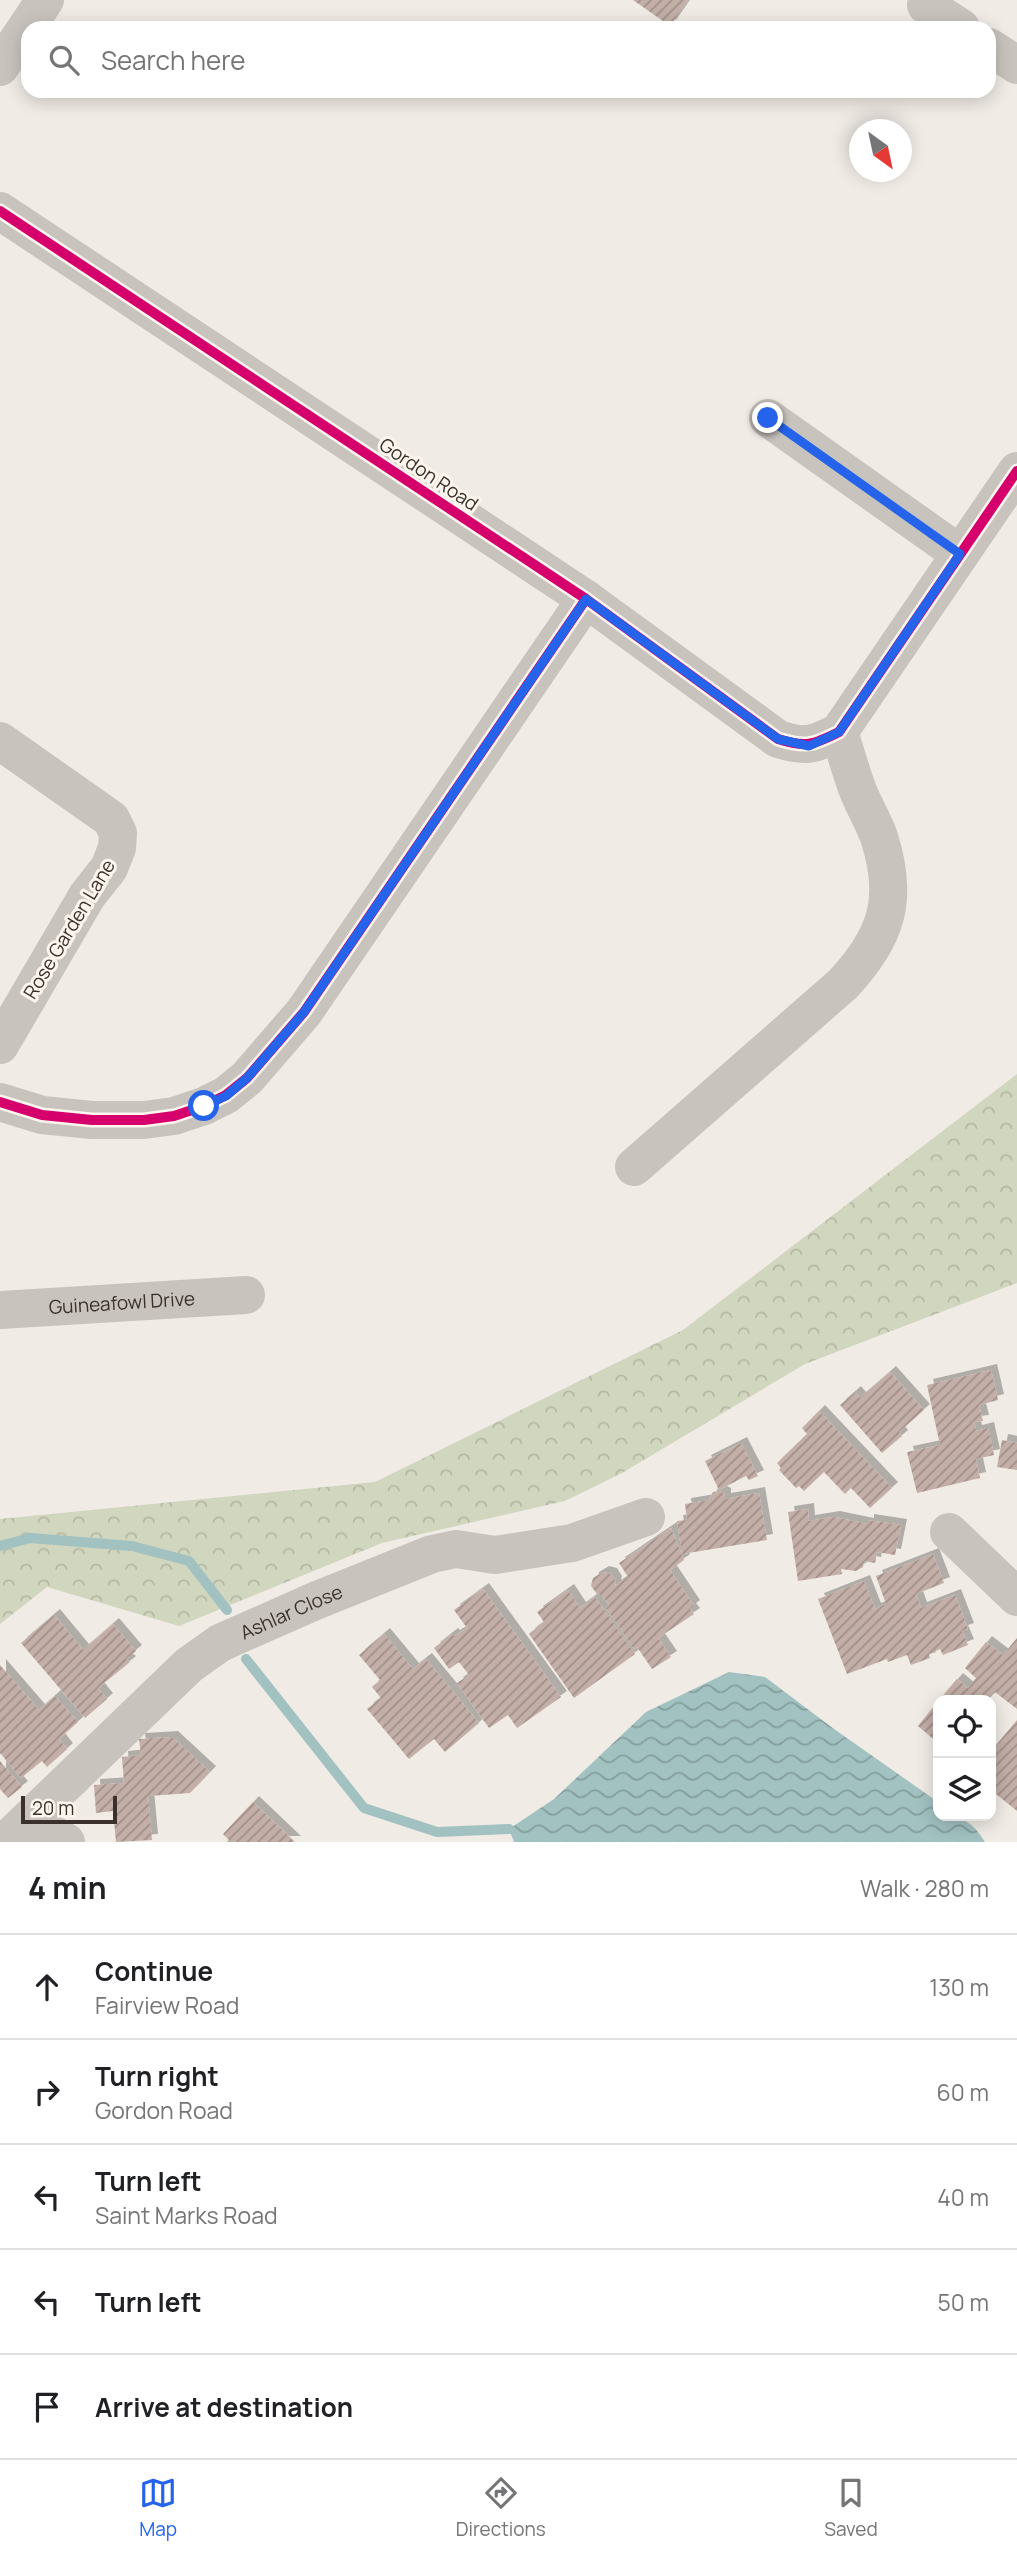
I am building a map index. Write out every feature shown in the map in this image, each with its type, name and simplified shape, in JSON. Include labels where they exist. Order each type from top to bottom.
[{"type":"street","points":[[31,21],[45,0]]},
{"type":"street","points":[[926,5],[950,21]]},
{"type":"street","points":[[0,67],[21,36]]},
{"type":"street","points":[[996,52],[1017,65]]},
{"type":"street","name":"Gordon Road","points":[[0,211],[586,599],[778,739],[809,746],[839,732]]},
{"type":"street","points":[[768,418],[960,554]]},
{"type":"street","points":[[634,1167],[844,984],[864,962],[881,934],[888,908],[888,876],[879,837],[858,789],[839,732],[1017,471]]},
{"type":"street","points":[[0,1102],[42,1115],[92,1120],[144,1120],[174,1116],[204,1106],[226,1096],[247,1078],[304,1012],[586,599]]},
{"type":"street","name":"Rose Garden Lane","points":[[0,741],[111,819],[118,833],[117,848],[109,868],[87,895],[0,1045]]},
{"type":"street","name":"Guineafowl Drive","points":[[0,1310],[246,1295]]},
{"type":"street","name":"Ashlar Close","points":[[17,1831],[189,1665],[220,1643],[432,1554],[456,1549],[495,1555],[572,1543],[646,1517]]},
{"type":"street","points":[[949,1532],[1017,1597]]},
{"type":"street","points":[[17,1831],[66,1842]]},
{"type":"green space","points":[[1017,1074],[1017,1283],[805,1364],[622,1473],[565,1501],[382,1543],[179,1626],[47,1587],[0,1624],[0,1519],[375,1482],[683,1330]]},
{"type":"water","points":[[729,1672],[765,1677],[933,1798],[933,1821],[966,1821],[985,1842],[514,1842],[509,1829],[554,1799],[646,1712]]},
{"type":"building","points":[[633,0],[688,0],[673,21],[663,21]]},
{"type":"building","points":[[991,1370],[998,1400],[979,1405],[983,1421],[974,1422],[976,1431],[988,1428],[994,1455],[976,1459],[980,1478],[917,1493],[907,1452],[940,1445],[927,1385]]},
{"type":"building","points":[[890,1372],[924,1410],[899,1432],[902,1436],[882,1453],[840,1405],[855,1392],[860,1398]]},
{"type":"building","points":[[819,1411],[892,1488],[870,1508],[851,1488],[845,1494],[824,1472],[804,1491],[799,1486],[796,1488],[779,1470],[781,1468],[777,1463],[807,1434],[802,1428]]},
{"type":"building","points":[[1002,1440],[1017,1443],[1017,1470],[997,1467]]},
{"type":"building","points":[[741,1443],[758,1476],[749,1480],[746,1476],[719,1490],[705,1461]]},
{"type":"building","points":[[713,1492],[725,1494],[725,1499],[759,1493],[767,1540],[682,1554],[677,1521],[687,1520],[685,1504],[709,1500]]},
{"type":"building","points":[[808,1509],[809,1521],[834,1517],[868,1524],[868,1520],[901,1525],[895,1555],[877,1552],[875,1563],[864,1561],[863,1567],[856,1571],[841,1569],[842,1574],[798,1581],[788,1512]]},
{"type":"building","points":[[671,1528],[684,1560],[670,1570],[694,1606],[690,1609],[694,1614],[658,1638],[671,1657],[652,1669],[637,1647],[634,1649],[606,1608],[609,1605],[602,1595],[597,1594],[591,1586],[593,1578],[603,1572],[611,1574],[616,1582],[615,1586],[628,1577],[619,1563]]},
{"type":"building","points":[[933,1554],[944,1583],[916,1594],[921,1608],[955,1595],[968,1629],[962,1631],[968,1645],[943,1655],[940,1649],[929,1654],[930,1658],[911,1665],[907,1655],[888,1662],[887,1659],[847,1674],[818,1599],[864,1581],[875,1609],[886,1604],[876,1576]]},
{"type":"building","points":[[483,1589],[561,1697],[517,1728],[508,1715],[489,1728],[457,1683],[469,1675],[459,1662],[449,1669],[434,1648],[452,1634],[454,1636],[467,1628],[454,1610]]},
{"type":"building","points":[[568,1590],[580,1608],[595,1597],[635,1654],[574,1698],[529,1634],[544,1622],[537,1612]]},
{"type":"building","points":[[54,1615],[83,1650],[113,1624],[136,1651],[126,1659],[130,1662],[98,1688],[107,1699],[85,1718],[21,1643]]},
{"type":"building","points":[[384,1634],[413,1669],[426,1659],[479,1723],[445,1752],[434,1739],[409,1759],[367,1709],[381,1698],[372,1687],[380,1680],[359,1655]]},
{"type":"building","points":[[1017,1638],[1017,1709],[995,1692],[992,1695],[943,1695],[957,1679],[968,1688],[976,1678],[965,1668],[986,1642],[1003,1655]]},
{"type":"building","points":[[0,1665],[39,1710],[55,1696],[78,1722],[59,1739],[67,1749],[47,1767],[42,1761],[21,1778],[0,1753]]},
{"type":"building","points":[[933,1707],[933,1739],[918,1726]]},
{"type":"building","points":[[1017,1720],[1017,1811],[996,1794],[996,1745]]},
{"type":"building","points":[[172,1737],[210,1772],[190,1793],[148,1796],[152,1840],[116,1842],[113,1811],[96,1813],[94,1785],[124,1783],[122,1757],[141,1755],[139,1739]]},
{"type":"building","points":[[0,1761],[22,1787],[8,1798],[0,1789]]},
{"type":"building","points":[[253,1802],[295,1842],[227,1842],[229,1840],[223,1834]]},
{"type":"waterway","points":[[0,1546],[30,1538],[132,1546],[189,1561],[227,1610]]},
{"type":"waterway","points":[[246,1659],[364,1808],[437,1832],[509,1829]]},
{"type":"cycle path","points":[[0,211],[586,599],[778,739],[788,742],[809,744],[839,732],[1017,471]]},
{"type":"cycle path","points":[[0,1102],[42,1115],[92,1120],[144,1120],[174,1116],[204,1106],[226,1095],[247,1078],[304,1012],[586,599]]},
{"type":"route","points":[[204,1106],[226,1096],[247,1078],[304,1012],[586,599],[778,739],[809,746],[839,732],[960,554],[768,418]]}]
